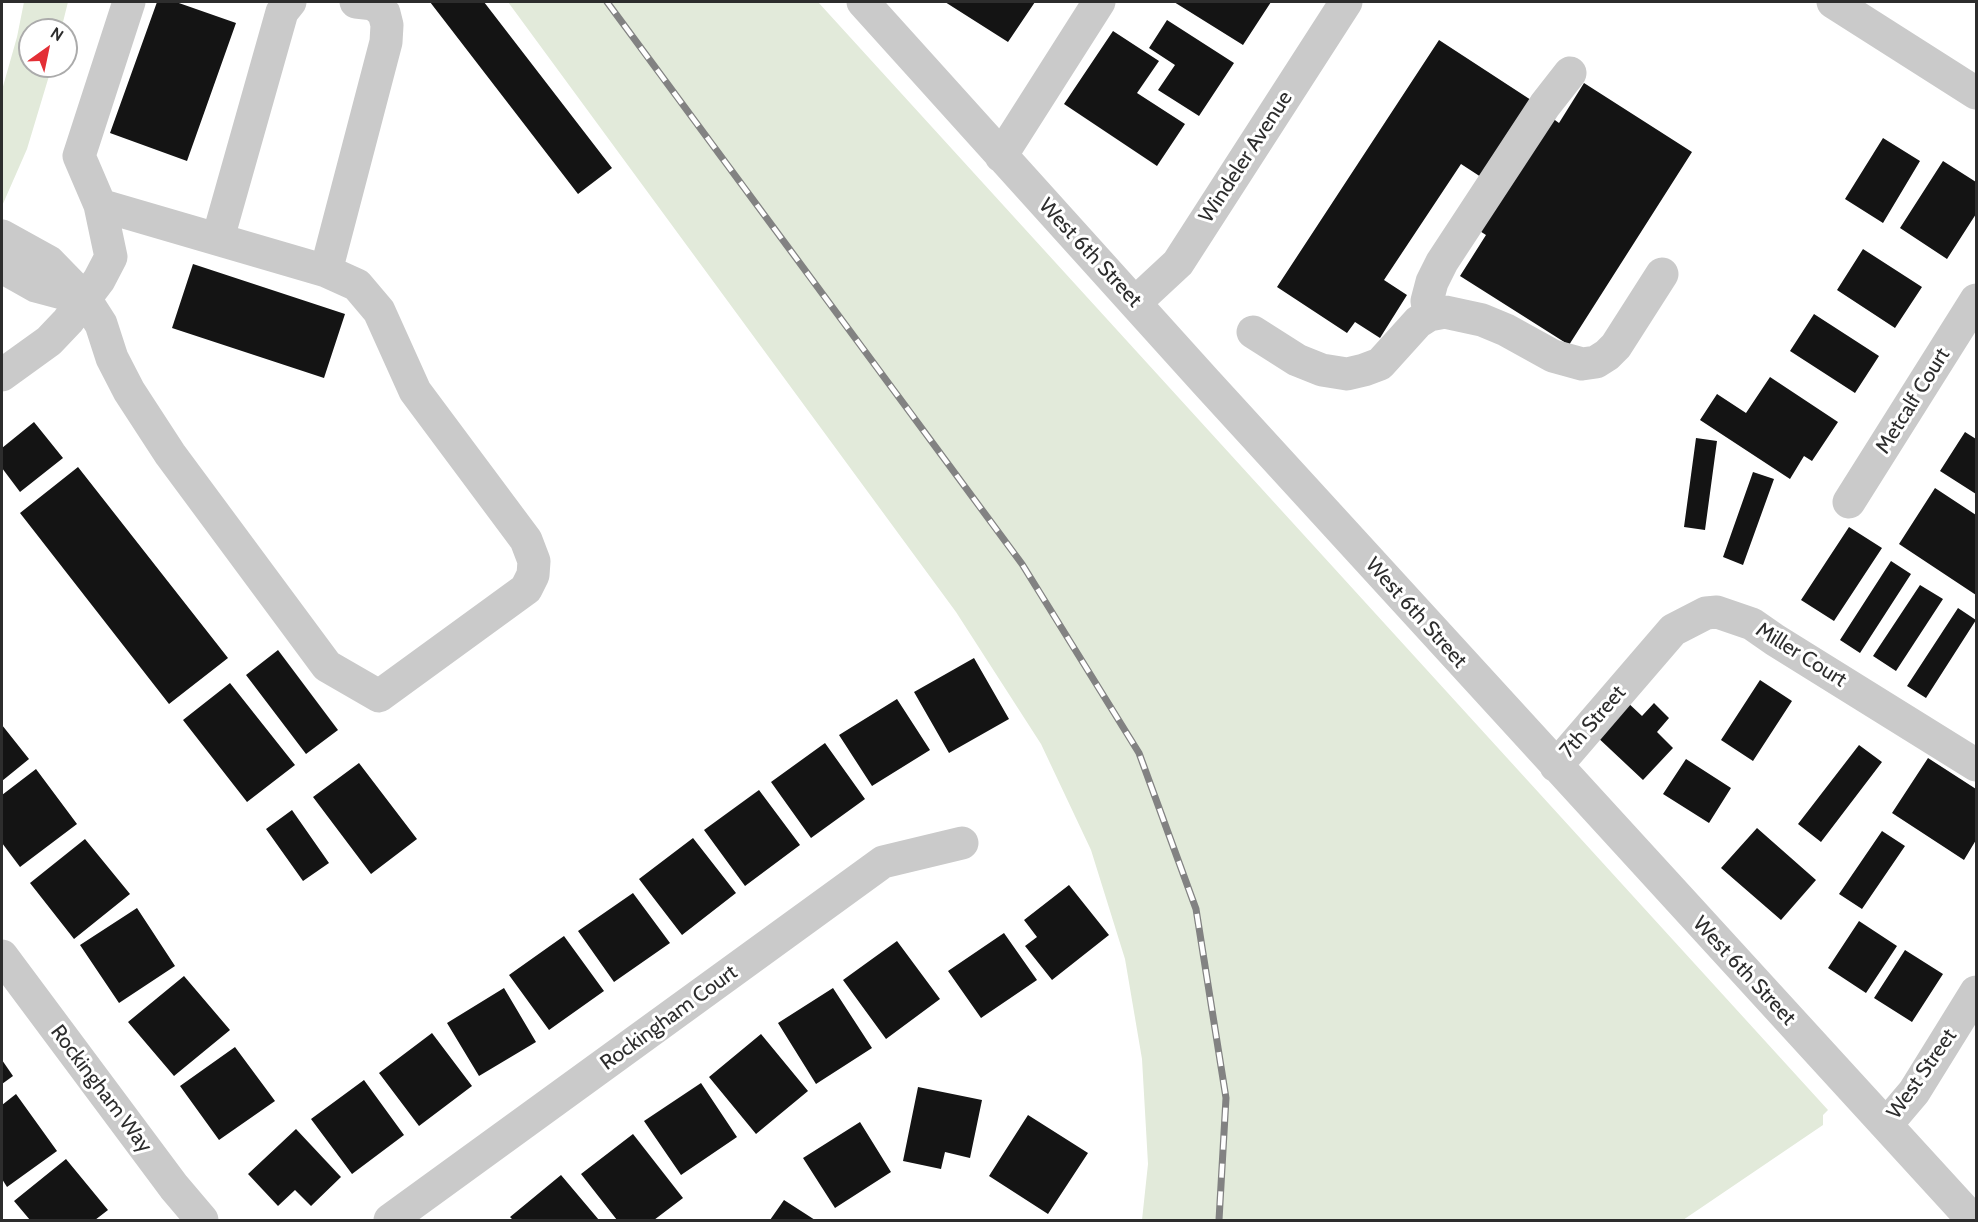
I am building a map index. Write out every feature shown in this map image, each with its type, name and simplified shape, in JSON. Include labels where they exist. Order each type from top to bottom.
[{"type":"street","points":[[2,375],[49,340],[68,321],[99,279],[111,257],[100,205],[79,156],[129,2]]},
{"type":"street","points":[[218,238],[282,12],[290,2]]},
{"type":"street","points":[[326,271],[386,42],[387,26],[384,13],[374,4],[356,2]]},
{"type":"street","name":"West 6th Street","points":[[863,2],[1971,1220]]},
{"type":"street","points":[[1001,156],[1099,2]]},
{"type":"street","name":"Windeler Avenue","points":[[1136,302],[1178,264],[1346,2]]},
{"type":"street","points":[[1833,2],[1977,93]]},
{"type":"street","points":[[1429,315],[1427,301],[1432,282],[1442,262],[1545,105],[1570,73]]},
{"type":"street","points":[[2,236],[49,262],[85,299],[101,324],[112,358],[129,391],[170,454],[327,666],[379,696],[526,589],[533,575],[534,561],[526,540],[415,391],[379,311],[357,285],[326,271],[100,205]]},
{"type":"street","points":[[2,267],[36,286],[85,299]]},
{"type":"street","points":[[1253,332],[1298,360],[1322,370],[1347,374],[1380,364],[1418,322],[1429,315],[1445,312],[1482,320],[1506,330],[1552,356],[1582,364],[1596,362],[1616,346],[1662,274]]},
{"type":"street","name":"Metcalf Court","points":[[1849,502],[1977,300]]},
{"type":"street","name":"Miller Court","points":[[1631,678],[1673,630],[1706,613],[1717,612],[1752,624],[1977,765]]},
{"type":"street","name":"7th Street","points":[[1556,766],[1631,678]]},
{"type":"street","name":"Rockingham Court","points":[[390,1221],[884,862],[962,843]]},
{"type":"street","name":"Rockingham Way","points":[[2,956],[174,1187],[202,1221]]},
{"type":"street","name":"West Street","points":[[1886,1125],[1914,1092],[1977,992]]},
{"type":"green space","points":[[24,2],[68,2],[64,18],[21,18]]},
{"type":"green space","points":[[508,2],[818,2],[1828,1110],[1823,1115],[1823,1125],[1683,1220],[1142,1220],[1148,1164],[1142,1059],[1125,959],[1091,850],[1041,744],[956,612]]},
{"type":"green space","points":[[18,32],[18,78],[48,78],[27,149],[2,206],[2,90]]},
{"type":"building","points":[[157,2],[176,2],[236,23],[187,161],[110,133]]},
{"type":"building","points":[[430,2],[484,2],[612,168],[578,194]]},
{"type":"building","points":[[945,2],[1035,2],[1008,42]]},
{"type":"building","points":[[1174,2],[1271,2],[1243,45]]},
{"type":"building","points":[[1167,20],[1234,63],[1199,116],[1158,90],[1175,65],[1149,48]]},
{"type":"building","points":[[1113,31],[1159,61],[1137,93],[1185,124],[1157,166],[1064,104]]},
{"type":"building","points":[[1439,40],[1531,100],[1481,177],[1461,164],[1384,280],[1407,295],[1380,338],[1355,322],[1347,333],[1277,287]]},
{"type":"building","points":[[1584,83],[1692,152],[1569,345],[1460,276],[1486,235],[1475,228],[1548,115],[1559,123]]},
{"type":"building","points":[[1883,138],[1920,161],[1883,223],[1845,199]]},
{"type":"building","points":[[1943,161],[1976,182],[1976,214],[1947,259],[1900,228]]},
{"type":"building","points":[[1863,249],[1922,287],[1895,328],[1837,290]]},
{"type":"building","points":[[193,264],[345,314],[324,378],[172,328]]},
{"type":"building","points":[[1814,314],[1879,356],[1855,393],[1790,351]]},
{"type":"building","points":[[1770,377],[1838,422],[1812,461],[1804,456],[1790,479],[1700,420],[1717,394],[1746,413]]},
{"type":"building","points":[[34,422],[63,458],[20,492],[2,468],[2,448]]},
{"type":"building","points":[[1965,432],[1976,439],[1976,494],[1940,471]]},
{"type":"building","points":[[1696,438],[1717,441],[1705,530],[1684,527]]},
{"type":"building","points":[[78,467],[228,658],[169,704],[20,513]]},
{"type":"building","points":[[1753,472],[1774,479],[1743,565],[1723,557]]},
{"type":"building","points":[[1935,488],[1976,515],[1976,595],[1899,544]]},
{"type":"building","points":[[1849,527],[1882,548],[1834,621],[1801,600]]},
{"type":"building","points":[[1891,561],[1911,574],[1860,653],[1840,640]]},
{"type":"building","points":[[1920,585],[1943,599],[1896,671],[1873,656]]},
{"type":"building","points":[[1958,608],[1976,620],[1926,698],[1907,686]]},
{"type":"building","points":[[278,650],[338,730],[306,754],[246,675]]},
{"type":"building","points":[[974,658],[1009,719],[949,753],[914,692]]},
{"type":"building","points":[[1760,680],[1792,701],[1753,761],[1721,740]]},
{"type":"building","points":[[230,683],[295,765],[247,802],[183,720]]},
{"type":"building","points":[[897,699],[930,750],[872,786],[839,735]]},
{"type":"building","points":[[1625,700],[1642,716],[1654,703],[1669,718],[1657,732],[1673,748],[1643,780],[1594,734]]},
{"type":"building","points":[[2,725],[29,759],[2,781]]},
{"type":"building","points":[[825,743],[865,799],[811,838],[771,782]]},
{"type":"building","points":[[1859,745],[1882,762],[1821,842],[1798,824]]},
{"type":"building","points":[[1928,758],[1976,789],[1976,840],[1964,860],[1892,813]]},
{"type":"building","points":[[1686,759],[1731,788],[1709,823],[1663,794]]},
{"type":"building","points":[[359,763],[417,839],[371,874],[313,797]]},
{"type":"building","points":[[36,769],[77,824],[20,867],[2,843],[2,795]]},
{"type":"building","points":[[759,790],[800,845],[745,886],[704,830]]},
{"type":"building","points":[[292,810],[329,863],[303,881],[266,829]]},
{"type":"building","points":[[1757,828],[1816,880],[1781,920],[1721,868]]},
{"type":"building","points":[[1882,831],[1905,846],[1862,909],[1839,894]]},
{"type":"building","points":[[693,838],[736,893],[682,935],[639,879]]},
{"type":"building","points":[[85,839],[130,894],[74,939],[30,883]]},
{"type":"building","points":[[1069,885],[1109,935],[1052,980],[1025,946],[1037,937],[1024,920]]},
{"type":"building","points":[[633,893],[670,943],[614,982],[578,931]]},
{"type":"building","points":[[137,908],[175,966],[119,1003],[80,945]]},
{"type":"building","points":[[1859,921],[1897,946],[1866,993],[1828,968]]},
{"type":"building","points":[[1004,933],[1037,980],[981,1018],[948,971]]},
{"type":"building","points":[[564,936],[604,991],[549,1030],[509,975]]},
{"type":"building","points":[[897,941],[940,999],[886,1039],[843,980]]},
{"type":"building","points":[[1905,950],[1943,974],[1912,1022],[1874,998]]},
{"type":"building","points":[[184,976],[230,1030],[174,1076],[128,1022]]},
{"type":"building","points":[[504,988],[536,1042],[479,1076],[447,1023]]},
{"type":"building","points":[[833,988],[872,1048],[816,1084],[778,1023]]},
{"type":"building","points":[[432,1033],[472,1086],[419,1126],[379,1073]]},
{"type":"building","points":[[761,1034],[808,1091],[756,1134],[709,1077]]},
{"type":"building","points":[[235,1047],[275,1101],[219,1140],[180,1086]]},
{"type":"building","points":[[2,1060],[13,1076],[2,1084]]},
{"type":"building","points":[[364,1080],[404,1135],[352,1174],[311,1119]]},
{"type":"building","points":[[701,1083],[737,1137],[681,1175],[644,1121]]},
{"type":"building","points":[[918,1087],[982,1100],[970,1158],[945,1152],[941,1169],[903,1161]]},
{"type":"building","points":[[16,1094],[57,1151],[7,1187],[2,1179],[2,1105]]},
{"type":"building","points":[[1028,1115],[1088,1153],[1048,1214],[989,1176]]},
{"type":"building","points":[[860,1122],[891,1172],[835,1208],[803,1158]]},
{"type":"building","points":[[296,1129],[341,1177],[311,1206],[295,1190],[278,1206],[248,1174]]},
{"type":"building","points":[[633,1134],[683,1198],[654,1220],[617,1220],[581,1174]]},
{"type":"building","points":[[66,1159],[108,1210],[95,1220],[30,1220],[14,1201]]},
{"type":"building","points":[[561,1175],[599,1220],[513,1220],[510,1217]]},
{"type":"building","points":[[784,1200],[815,1220],[770,1220]]},
{"type":"railway","points":[[607,2],[1022,564],[1139,753],[1196,909],[1226,1098],[1219,1220]]}]
